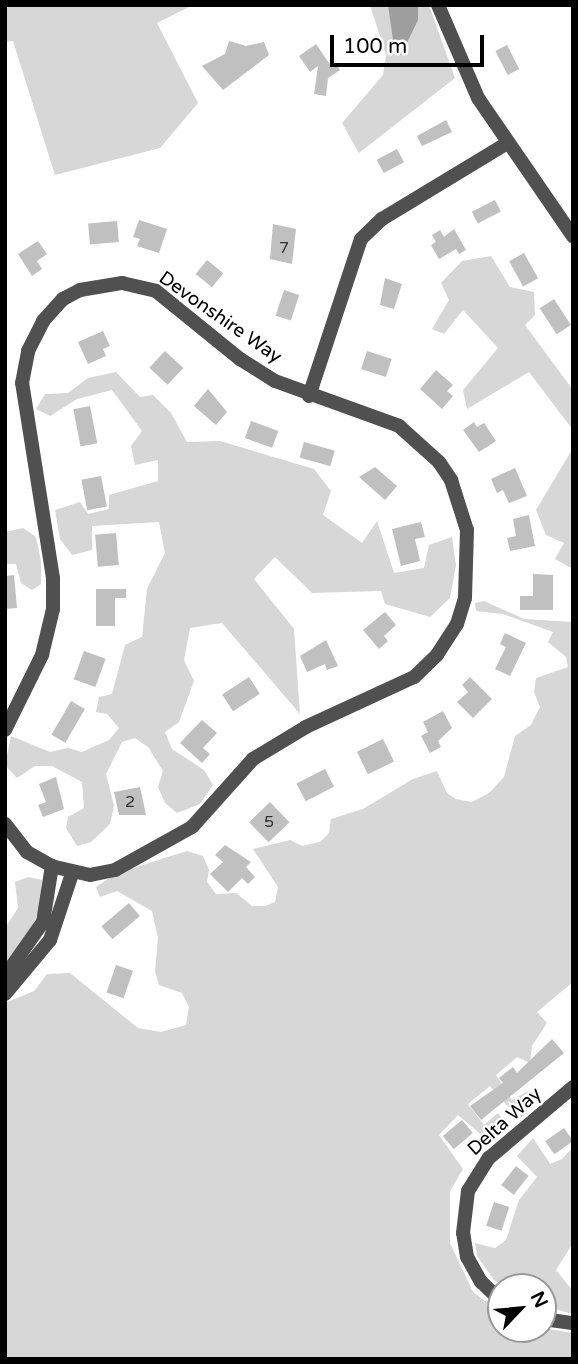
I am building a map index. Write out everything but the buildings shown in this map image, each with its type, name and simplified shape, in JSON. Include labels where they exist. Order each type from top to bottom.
[{"type":"street","points":[[438,5],[478,99],[506,144],[573,236]]},
{"type":"street","points":[[309,396],[347,273],[366,233],[506,144]]},
{"type":"street","name":"Devonshire Way","points":[[5,730],[42,655],[53,609],[53,578],[22,383],[28,351],[43,321],[63,299],[80,290],[139,285],[156,291],[252,367],[309,396],[388,419],[429,452],[451,480],[467,530],[469,563],[457,624],[437,654],[414,677],[306,727],[253,759],[192,827],[164,846],[116,870],[72,874],[52,866],[27,852],[5,824]]},
{"type":"street","points":[[5,976],[43,922],[52,866]]},
{"type":"street","points":[[5,994],[42,954],[72,874]]},
{"type":"street","name":"Delta Way","points":[[487,1288],[467,1257],[463,1233],[468,1191],[489,1158],[573,1087]]},
{"type":"shaded area","points":[[5,5],[193,5],[157,23],[198,103],[160,148],[55,175],[13,41],[5,42]]},
{"type":"shaded area","points":[[370,5],[429,5],[455,78],[359,153],[342,123],[383,75],[386,55]]},
{"type":"shaded area","points":[[388,5],[418,5],[418,20],[401,55],[395,54]]},
{"type":"shaded area","points":[[491,256],[510,287],[534,292],[535,315],[525,325],[573,390],[573,430],[529,372],[467,409],[463,390],[498,348],[463,310],[444,334],[432,329],[449,300],[441,283],[462,261]]},
{"type":"shaded area","points":[[116,372],[140,397],[153,395],[171,413],[187,442],[220,441],[314,469],[331,491],[323,515],[362,543],[377,521],[394,573],[424,568],[429,545],[452,537],[456,565],[450,598],[430,617],[385,604],[381,591],[312,593],[275,557],[254,579],[294,629],[300,714],[222,623],[190,628],[184,660],[194,681],[179,722],[165,732],[172,749],[204,770],[213,785],[200,804],[177,813],[165,803],[158,787],[163,771],[148,747],[135,738],[122,742],[106,774],[114,806],[110,824],[91,842],[77,846],[66,828],[68,817],[84,808],[82,782],[52,766],[35,766],[17,778],[5,765],[11,736],[50,752],[68,748],[82,752],[109,740],[119,728],[107,714],[96,712],[99,697],[112,694],[125,645],[142,637],[147,589],[165,553],[159,522],[92,526],[92,550],[72,555],[60,539],[55,510],[80,502],[88,514],[109,509],[109,495],[158,481],[158,460],[135,465],[131,446],[142,431],[112,390],[77,399],[50,416],[36,409],[45,394],[68,393],[88,378]]},
{"type":"shaded area","points":[[573,448],[573,569],[555,559],[564,543],[546,535],[536,510]]},
{"type":"shaded area","points":[[23,528],[36,537],[41,561],[41,584],[32,590],[21,583],[16,564],[5,564],[5,532]]},
{"type":"shaded area","points":[[484,601],[524,619],[573,622],[573,982],[537,1012],[547,1023],[532,1046],[530,1063],[517,1057],[496,1075],[512,1100],[528,1091],[533,1097],[526,1114],[519,1119],[490,1086],[468,1104],[484,1125],[498,1113],[508,1126],[491,1143],[458,1115],[439,1135],[463,1169],[450,1191],[450,1243],[473,1292],[487,1302],[487,1343],[557,1343],[557,1330],[573,1333],[573,1359],[5,1359],[5,1003],[34,991],[47,974],[70,973],[138,1028],[161,1032],[186,1025],[189,1007],[182,993],[159,985],[155,971],[158,938],[152,911],[117,891],[100,897],[96,887],[117,873],[187,851],[203,856],[209,870],[207,882],[216,894],[236,893],[252,906],[265,906],[275,902],[278,887],[253,849],[290,840],[302,846],[320,842],[329,833],[331,819],[363,809],[413,779],[437,771],[447,793],[456,799],[472,802],[489,793],[504,777],[515,736],[531,725],[540,707],[534,692],[536,678],[568,667],[566,657],[548,642],[553,632],[503,614],[476,611],[475,603]]},
{"type":"shaded area","points":[[28,877],[42,880],[40,906],[30,934],[5,968],[5,928],[18,908],[15,882]]},
{"type":"shaded area","points":[[533,1138],[550,1164],[562,1159],[573,1147],[573,1243],[556,1270],[573,1291],[573,1314],[557,1310],[557,1273],[489,1273],[477,1256],[475,1243],[495,1248],[506,1240],[519,1200],[537,1177],[517,1156]]}]
